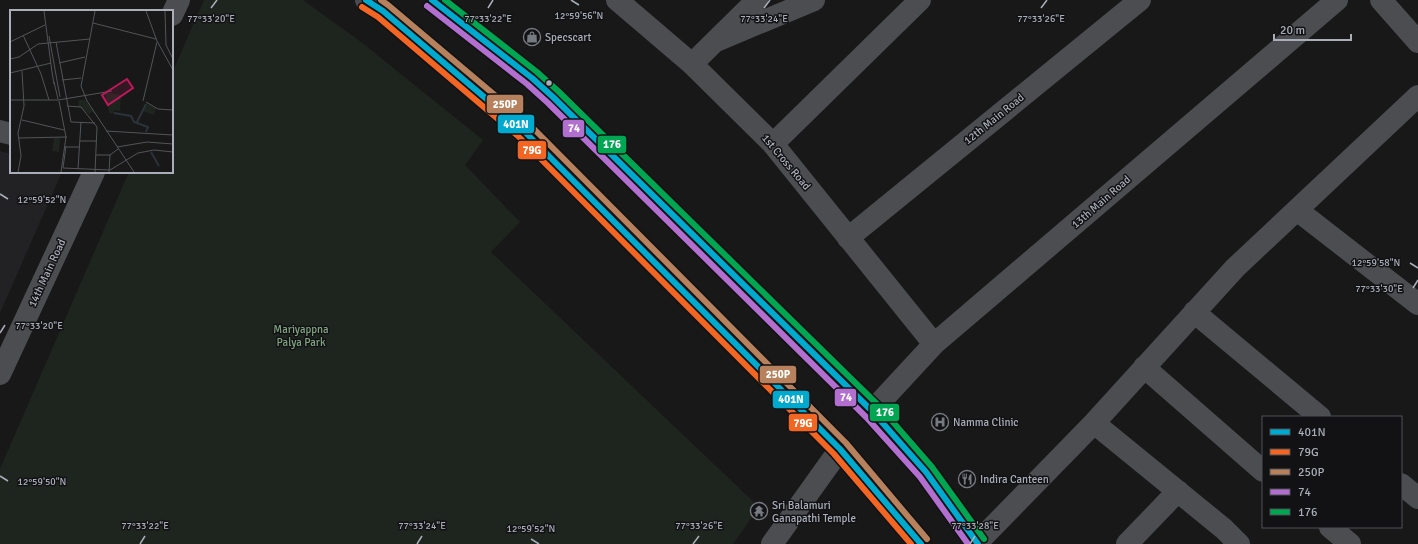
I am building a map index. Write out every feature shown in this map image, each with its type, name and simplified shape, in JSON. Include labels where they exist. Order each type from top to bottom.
[{"type":"main road","points":[[366,0],[382,11],[523,130]]},
{"type":"street","points":[[173,13],[179,0]]},
{"type":"street","points":[[692,64],[757,0]]},
{"type":"street","points":[[716,41],[814,0]]},
{"type":"street","points":[[773,144],[920,0]]},
{"type":"street","name":"12th Main Road","points":[[848,238],[1140,0]]},
{"type":"street","name":"13th Main Road","points":[[872,411],[934,344],[1337,0]]},
{"type":"street","points":[[1380,0],[1414,31]]},
{"type":"street","name":"1st Cross Road","points":[[622,2],[692,64],[773,144],[934,344]]},
{"type":"street","points":[[977,543],[1094,423],[1235,268],[1418,96]]},
{"type":"street","points":[[0,132],[10,134]]},
{"type":"street","name":"14th Main Road","points":[[0,374],[94,173]]},
{"type":"street","points":[[1297,210],[1418,304]]},
{"type":"street","points":[[1194,312],[1319,416]]},
{"type":"street","points":[[1144,367],[1262,470]]},
{"type":"street","points":[[1094,423],[1224,529],[1239,544]]},
{"type":"street","points":[[772,544],[840,449]]},
{"type":"street","points":[[1402,485],[1418,498]]},
{"type":"street","points":[[1127,544],[1178,491]]},
{"type":"street","points":[[1331,528],[1350,544]]},
{"type":"shaded area","points":[[0,151],[10,154],[10,173],[62,173],[0,313]]},
{"type":"green space","name":"Mariyappna Palya Park","points":[[204,0],[303,0],[361,42],[483,140],[465,165],[520,222],[491,252],[759,507],[733,544],[0,544],[0,469],[129,173],[173,173],[173,71]]},
{"type":"tunnel","points":[[432,0],[532,78],[553,97],[872,411],[926,472],[978,544]]},
{"type":"tunnel","points":[[523,130],[840,449],[921,544]]},
{"type":"transit line","name":"401N","points":[[366,0],[383,11],[523,130],[840,449],[921,544]]},
{"type":"transit line","name":"250P","points":[[381,0],[529,124],[846,443],[927,539]]},
{"type":"transit line","name":"401N","points":[[432,0],[532,78],[553,97],[872,411],[926,472],[978,544]]},
{"type":"transit line","name":"176","points":[[445,0],[537,72],[558,91],[878,405],[932,467],[984,539]]},
{"type":"transit line","name":"74","points":[[427,6],[527,84],[548,103],[866,417],[920,477],[968,544]]},
{"type":"transit line","name":"79G","points":[[362,7],[378,17],[518,136],[834,454],[911,544]]},
{"type":"place","name":"Specscart","points":[[532,37]]},
{"type":"place","name":"Namma Clinic","points":[[940,422]]},
{"type":"place","name":"Indira Canteen","points":[[967,479]]},
{"type":"place","name":"Sri Balamuri Ganapathi Temple","points":[[759,511]]}]
